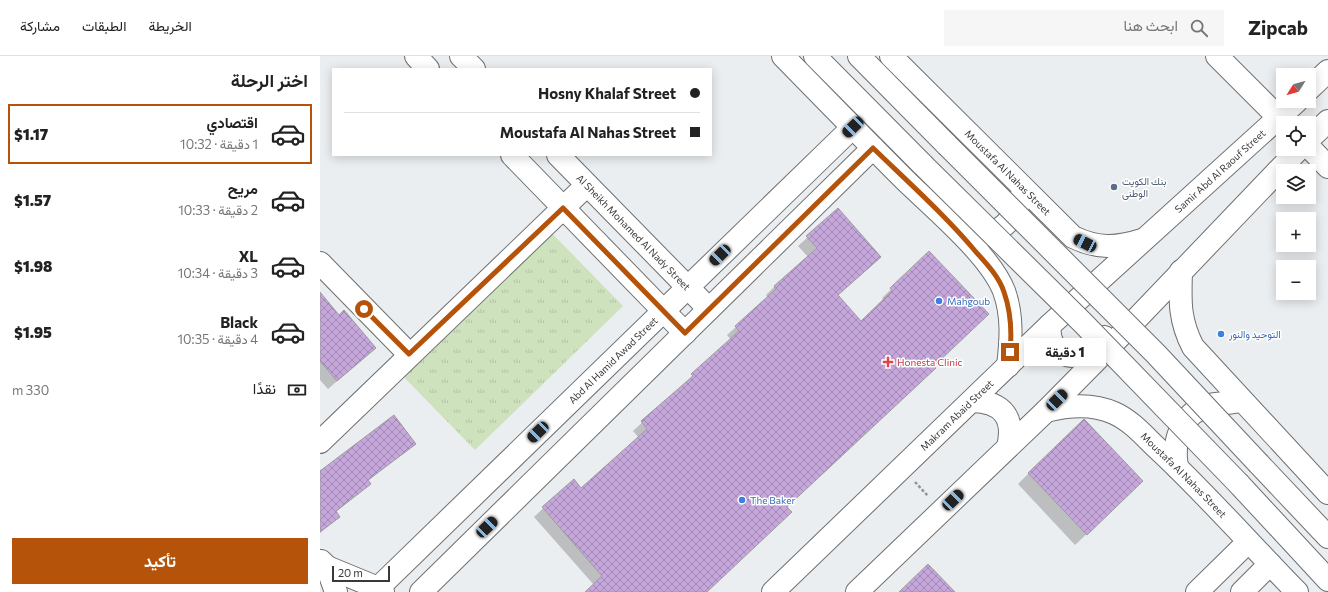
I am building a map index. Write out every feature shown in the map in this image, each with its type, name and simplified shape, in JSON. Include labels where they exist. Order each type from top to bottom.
[{"type":"street","points":[[416,56],[427,68]]},
{"type":"street","points":[[461,56],[473,68]]},
{"type":"street","points":[[782,56],[963,236],[991,269],[1004,291],[1011,324],[1008,366]]},
{"type":"street","points":[[815,56],[1088,328],[1234,479],[1328,580]]},
{"type":"street","points":[[859,56],[1156,354],[1328,537]]},
{"type":"street","name":"Moustafa Al Nahas Street","points":[[891,56],[1063,229],[1073,237],[1085,243],[1111,247],[1142,240]]},
{"type":"street","points":[[1217,56],[1277,116]]},
{"type":"street","points":[[1316,82],[1328,71]]},
{"type":"street","name":"Samir Abd Al Raouf Street","points":[[1281,116],[1290,108]]},
{"type":"street","name":"Samir Abd Al Raouf Street","points":[[1142,240],[1276,121]]},
{"type":"street","points":[[1316,132],[1328,121]]},
{"type":"street","name":"Abd Al Hamid Awad Street","points":[[378,591],[663,309],[853,127]]},
{"type":"street","points":[[421,592],[873,148]]},
{"type":"street","points":[[1316,154],[1328,167]]},
{"type":"street","points":[[513,156],[685,333]]},
{"type":"street","name":"Al Sheikh Mohamed Al Nady Street","points":[[559,156],[709,309]]},
{"type":"street","points":[[857,592],[1046,411],[1292,156]]},
{"type":"street","points":[[320,442],[409,354],[587,185]]},
{"type":"street","points":[[963,236],[982,236],[992,233],[1004,226],[1014,215],[1018,206],[1022,187]]},
{"type":"street","name":"Makram Abaid Street","points":[[773,592],[973,401],[1050,325],[1142,240]]},
{"type":"street","points":[[320,263],[409,354]]},
{"type":"street","points":[[1181,271],[1181,317],[1193,348],[1328,493]]},
{"type":"street","points":[[1050,325],[1050,341],[1061,353],[1068,356],[1084,354],[1109,333],[1114,332],[1122,334]]},
{"type":"street","points":[[973,401],[987,401],[1000,408],[1008,419],[1012,433],[1008,447]]},
{"type":"street","points":[[1177,466],[1174,454],[1176,441],[1180,429],[1188,418],[1198,410],[1210,405],[1241,401]]},
{"type":"street","name":"Moustafa Al Nahas Street","points":[[1046,411],[1073,406],[1101,408],[1126,419],[1177,466],[1297,592]]},
{"type":"street","points":[[1197,592],[1248,542]]},
{"type":"street","points":[[323,564],[378,591]]},
{"type":"street","points":[[323,564],[336,592]]},
{"type":"street","points":[[1242,592],[1270,564]]},
{"type":"path","points":[[903,468],[942,511]]},
{"type":"green space","points":[[538,219],[623,306],[475,450],[391,364]]},
{"type":"building","points":[[838,208],[881,257],[838,295],[861,321],[892,291],[890,288],[929,251],[989,314],[934,366],[936,368],[787,507],[792,512],[707,592],[585,592],[602,576],[542,507],[574,479],[581,488],[647,429],[641,421],[693,376],[691,374],[739,331],[735,326],[776,289],[774,286],[817,248],[806,236]]},
{"type":"building","points":[[320,292],[339,315],[344,310],[376,348],[337,381],[320,361]]},
{"type":"building","points":[[394,415],[416,444],[368,480],[371,484],[336,511],[340,517],[320,532],[320,471]]},
{"type":"building","points":[[1084,419],[1143,481],[1087,535],[1028,473]]},
{"type":"building","points":[[928,564],[955,592],[899,592]]},
{"type":"place","name":"بنك الكويت الوطنى","points":[[1114,187]]},
{"type":"place","name":"Mahgoub","points":[[939,301]]},
{"type":"place","name":"التوحيد والنور","points":[[1221,334]]},
{"type":"place","name":"Honesta Clinic","points":[[888,362]]},
{"type":"place","name":"The Baker","points":[[742,500]]},
{"type":"route","points":[[364,309],[409,354],[563,208],[685,333],[873,148],[963,236],[991,269],[1004,291],[1009,309],[1011,324],[1010,352]]}]
